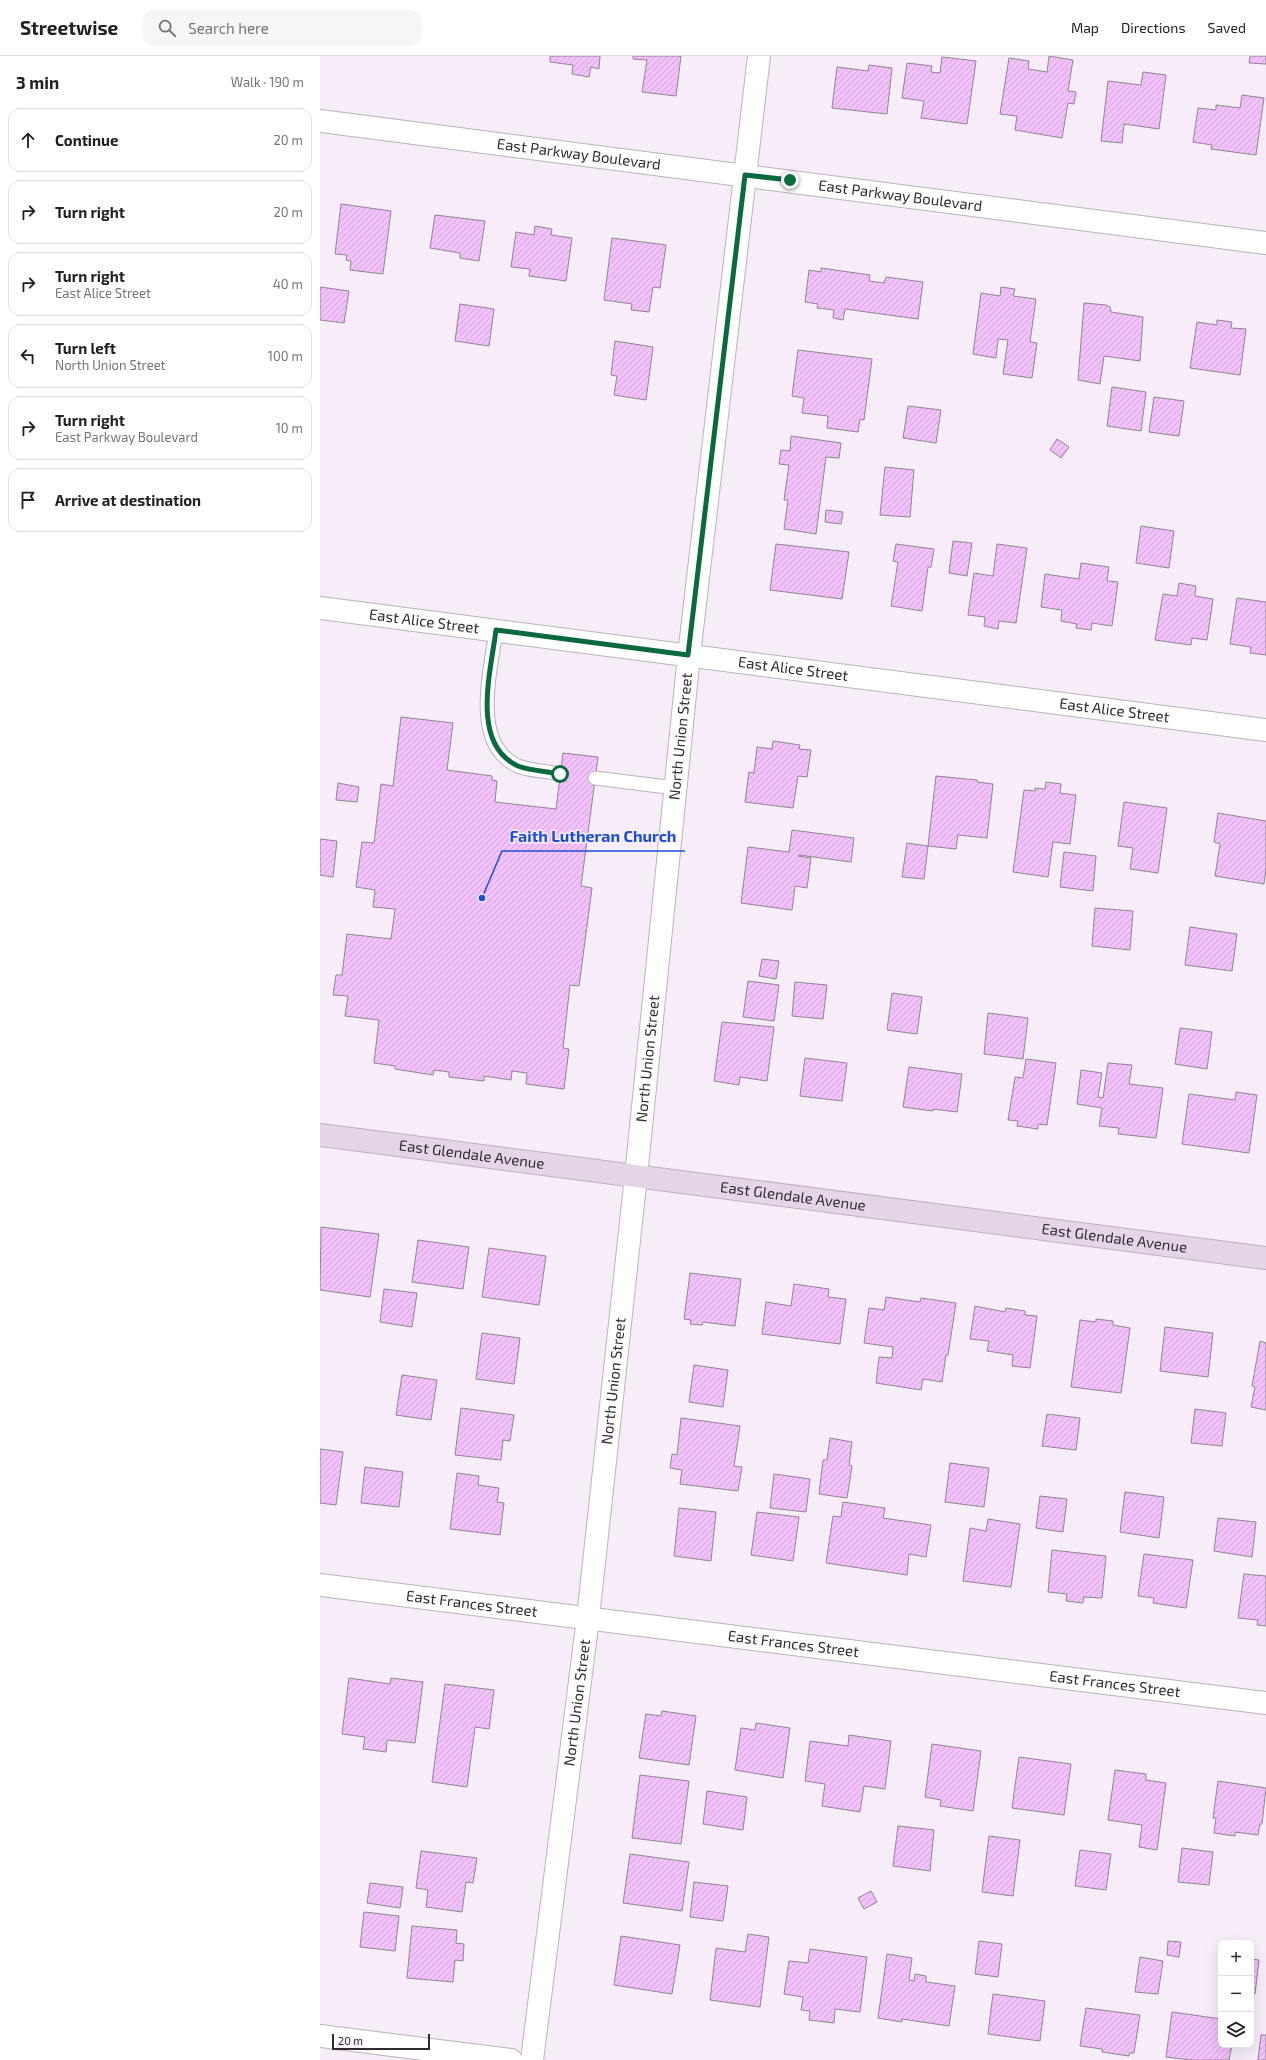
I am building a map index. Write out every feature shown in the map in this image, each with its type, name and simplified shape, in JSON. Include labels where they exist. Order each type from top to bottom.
[{"type":"street","name":"North Union Street","points":[[532,2060],[588,1618],[636,1176],[688,655],[759,56]]},
{"type":"street","name":"East Parkway Boulevard","points":[[320,121],[1266,243]]},
{"type":"street","name":"East Alice Street","points":[[320,608],[1266,730]]},
{"type":"street","name":"East Glendale Avenue","points":[[320,1135],[1266,1258]]},
{"type":"street","name":"East Frances Street","points":[[320,1585],[1266,1703]]},
{"type":"street","points":[[320,2036],[511,2060]]},
{"type":"lane","points":[[496,630],[487,710],[491,738],[506,758],[518,766],[560,774]]},
{"type":"lane","points":[[595,778],[675,788]]},
{"type":"building","points":[[550,56],[600,56],[599,69],[591,67],[589,77],[572,74],[573,65],[550,62]]},
{"type":"building","points":[[633,56],[681,56],[676,96],[642,92],[647,60],[633,59]]},
{"type":"building","points":[[1049,56],[1073,60],[1068,91],[1076,92],[1074,104],[1068,103],[1062,138],[1015,130],[1017,116],[1000,114],[1009,58],[1029,61],[1028,69],[1047,72]]},
{"type":"building","points":[[1250,56],[1266,56],[1266,64],[1249,63]]},
{"type":"building","points":[[942,57],[976,61],[967,124],[921,118],[924,101],[902,98],[907,63],[932,66],[931,72],[940,73]]},
{"type":"building","points":[[869,65],[892,68],[887,114],[832,108],[837,67],[868,71]]},
{"type":"building","points":[[1143,72],[1166,75],[1159,129],[1124,124],[1122,143],[1101,141],[1108,81],[1141,85]]},
{"type":"building","points":[[1242,95],[1264,98],[1256,155],[1211,149],[1212,145],[1193,142],[1198,108],[1216,110],[1216,105],[1240,108]]},
{"type":"building","points":[[341,204],[391,211],[383,274],[350,270],[351,261],[346,260],[347,255],[335,254]]},
{"type":"building","points":[[435,215],[485,221],[479,261],[460,258],[460,253],[430,248]]},
{"type":"building","points":[[535,226],[552,229],[551,235],[572,238],[566,281],[529,276],[530,269],[511,267],[516,232],[534,235]]},
{"type":"building","points":[[612,238],[666,245],[660,288],[653,287],[649,312],[631,310],[632,304],[604,300]]},
{"type":"building","points":[[821,268],[870,275],[869,281],[884,283],[886,277],[923,282],[918,319],[845,309],[843,320],[833,318],[834,310],[817,308],[818,304],[805,302],[809,270],[821,272]]},
{"type":"building","points":[[320,287],[349,291],[344,323],[320,320]]},
{"type":"building","points":[[1001,287],[1015,289],[1013,296],[1036,299],[1030,342],[1037,343],[1032,378],[1003,374],[1008,340],[998,339],[996,358],[973,354],[981,293],[1000,296]]},
{"type":"building","points":[[1084,303],[1106,305],[1110,307],[1111,312],[1143,317],[1140,361],[1104,356],[1100,384],[1078,380]]},
{"type":"building","points":[[460,304],[494,309],[489,346],[455,341]]},
{"type":"building","points":[[1217,320],[1232,322],[1231,328],[1246,329],[1240,375],[1190,368],[1197,322],[1217,325]]},
{"type":"building","points":[[615,341],[653,347],[646,400],[614,395],[617,376],[611,375]]},
{"type":"building","points":[[798,350],[872,359],[864,420],[860,419],[858,432],[827,428],[828,416],[802,413],[804,398],[792,396]]},
{"type":"building","points":[[1112,387],[1146,392],[1141,431],[1107,426]]},
{"type":"building","points":[[1154,397],[1184,401],[1179,436],[1149,432]]},
{"type":"building","points":[[908,406],[941,410],[936,443],[903,438]]},
{"type":"building","points":[[791,436],[841,443],[839,458],[826,457],[816,534],[784,529],[788,500],[784,500],[789,465],[779,464],[781,450],[790,451]]},
{"type":"building","points":[[1057,439],[1069,447],[1061,458],[1050,450]]},
{"type":"building","points":[[885,467],[914,470],[910,517],[880,515]]},
{"type":"building","points":[[826,510],[843,512],[841,524],[825,522]]},
{"type":"building","points":[[1141,526],[1174,531],[1169,568],[1136,563]]},
{"type":"building","points":[[953,541],[972,543],[967,576],[949,573]]},
{"type":"building","points":[[776,544],[849,552],[842,599],[770,590]]},
{"type":"building","points":[[896,544],[934,549],[931,567],[928,567],[922,611],[891,606],[898,562],[893,561]]},
{"type":"building","points":[[997,544],[1027,548],[1016,623],[999,621],[998,629],[984,626],[985,617],[968,615],[974,573],[993,576]]},
{"type":"building","points":[[1081,563],[1109,567],[1107,581],[1118,582],[1112,626],[1092,623],[1091,630],[1076,628],[1077,624],[1061,621],[1062,610],[1041,607],[1045,574],[1079,579]]},
{"type":"building","points":[[1179,583],[1196,586],[1195,596],[1213,599],[1207,640],[1192,638],[1191,645],[1155,640],[1163,594],[1177,596]]},
{"type":"building","points":[[1237,598],[1266,602],[1266,655],[1250,653],[1251,647],[1230,644]]},
{"type":"building","points":[[401,717],[453,723],[447,770],[492,776],[492,780],[497,781],[495,802],[556,809],[563,753],[598,757],[581,886],[592,888],[579,986],[570,985],[563,1048],[569,1049],[564,1089],[526,1084],[527,1073],[512,1071],[511,1080],[484,1076],[484,1081],[449,1077],[449,1072],[434,1070],[433,1075],[395,1069],[395,1066],[374,1063],[379,1020],[345,1016],[348,996],[333,995],[336,975],[342,975],[347,934],[391,939],[395,909],[373,907],[375,890],[356,887],[362,842],[374,843],[381,784],[393,786]]},
{"type":"building","points":[[773,741],[800,745],[799,749],[811,750],[807,777],[798,776],[793,808],[745,802],[749,772],[754,773],[757,747],[772,749]]},
{"type":"building","points":[[936,776],[977,780],[977,782],[993,784],[987,838],[958,835],[956,849],[928,846]]},
{"type":"building","points":[[1046,782],[1061,784],[1060,793],[1076,795],[1070,844],[1053,842],[1048,877],[1013,872],[1024,790],[1035,791],[1035,788],[1045,789]]},
{"type":"building","points":[[338,783],[359,787],[357,802],[336,800]]},
{"type":"building","points":[[1124,802],[1167,808],[1158,873],[1130,869],[1133,848],[1118,846]]},
{"type":"building","points":[[1218,813],[1266,821],[1266,868],[1264,884],[1215,876],[1220,844],[1214,842]]},
{"type":"building","points":[[792,830],[854,838],[851,862],[799,855],[798,856],[811,858],[807,888],[795,886],[792,910],[741,903],[748,847],[789,852]]},
{"type":"building","points":[[320,839],[337,841],[333,877],[320,875]]},
{"type":"building","points":[[907,843],[928,846],[924,879],[902,877]]},
{"type":"building","points":[[1064,852],[1096,856],[1093,891],[1060,887]]},
{"type":"building","points":[[1095,908],[1133,911],[1130,950],[1092,946]]},
{"type":"building","points":[[1190,927],[1237,934],[1232,971],[1185,965]]},
{"type":"building","points":[[762,959],[779,961],[776,979],[759,976]]},
{"type":"building","points":[[748,981],[779,985],[774,1021],[743,1017]]},
{"type":"building","points":[[795,982],[827,985],[823,1019],[792,1016]]},
{"type":"building","points":[[892,993],[922,997],[917,1034],[887,1030]]},
{"type":"building","points":[[988,1013],[1028,1018],[1023,1059],[984,1054]]},
{"type":"building","points":[[722,1022],[774,1027],[767,1081],[740,1077],[739,1085],[714,1081]]},
{"type":"building","points":[[1180,1028],[1212,1032],[1207,1069],[1175,1064]]},
{"type":"building","points":[[805,1058],[847,1063],[842,1101],[800,1096]]},
{"type":"building","points":[[1026,1059],[1056,1063],[1047,1125],[1038,1124],[1038,1129],[1017,1126],[1018,1121],[1008,1120],[1015,1077],[1023,1078]]},
{"type":"building","points":[[1108,1063],[1132,1065],[1129,1084],[1163,1088],[1156,1138],[1118,1134],[1119,1128],[1099,1126],[1102,1108],[1077,1104],[1081,1070],[1102,1073],[1098,1097],[1103,1098]]},
{"type":"building","points":[[909,1067],[962,1074],[957,1112],[933,1109],[933,1111],[903,1107]]},
{"type":"building","points":[[1236,1092],[1257,1095],[1249,1153],[1182,1144],[1189,1094],[1235,1100]]},
{"type":"building","points":[[321,1227],[379,1234],[370,1297],[320,1290]]},
{"type":"building","points":[[418,1240],[469,1247],[463,1289],[412,1282]]},
{"type":"building","points":[[489,1248],[546,1256],[539,1305],[482,1297]]},
{"type":"building","points":[[690,1273],[741,1279],[735,1326],[703,1322],[702,1325],[690,1324],[691,1320],[684,1319]]},
{"type":"building","points":[[794,1284],[829,1289],[828,1297],[846,1299],[840,1344],[762,1334],[766,1302],[791,1306]]},
{"type":"building","points":[[384,1289],[417,1293],[412,1327],[380,1322]]},
{"type":"building","points":[[886,1297],[920,1302],[921,1298],[956,1303],[942,1382],[923,1379],[921,1390],[876,1383],[879,1357],[892,1358],[893,1347],[864,1343],[869,1308],[884,1310]]},
{"type":"building","points":[[975,1306],[1005,1312],[1006,1308],[1025,1311],[1025,1315],[1037,1316],[1030,1368],[1012,1366],[1013,1355],[987,1351],[989,1341],[970,1339]]},
{"type":"building","points":[[1096,1319],[1113,1321],[1113,1325],[1130,1328],[1121,1393],[1071,1387],[1080,1320],[1096,1322]]},
{"type":"building","points":[[1165,1327],[1213,1333],[1208,1377],[1160,1371]]},
{"type":"building","points":[[482,1333],[520,1338],[514,1384],[476,1379]]},
{"type":"building","points":[[1260,1341],[1266,1343],[1266,1410],[1251,1407],[1255,1387],[1252,1386]]},
{"type":"building","points":[[694,1365],[728,1370],[723,1407],[689,1402]]},
{"type":"building","points":[[402,1375],[437,1380],[431,1420],[396,1415]]},
{"type":"building","points":[[461,1408],[514,1415],[510,1441],[503,1440],[501,1460],[455,1455]]},
{"type":"building","points":[[1195,1409],[1226,1413],[1222,1446],[1191,1443]]},
{"type":"building","points":[[1047,1414],[1080,1418],[1076,1450],[1042,1446]]},
{"type":"building","points":[[681,1418],[740,1426],[734,1466],[742,1467],[738,1491],[680,1484],[682,1470],[670,1468],[672,1454],[677,1455]]},
{"type":"building","points":[[830,1438],[852,1442],[849,1465],[852,1466],[847,1498],[819,1494],[823,1460],[827,1460]]},
{"type":"building","points":[[320,1449],[343,1452],[336,1505],[320,1503]]},
{"type":"building","points":[[950,1463],[989,1468],[984,1507],[945,1502]]},
{"type":"building","points":[[365,1467],[403,1472],[399,1507],[361,1503]]},
{"type":"building","points":[[457,1473],[479,1476],[478,1485],[499,1488],[497,1502],[504,1503],[500,1535],[450,1529]]},
{"type":"building","points":[[774,1474],[810,1479],[806,1512],[770,1508]]},
{"type":"building","points":[[1125,1492],[1164,1497],[1159,1538],[1120,1532]]},
{"type":"building","points":[[1040,1496],[1067,1499],[1063,1532],[1036,1528]]},
{"type":"building","points":[[843,1502],[885,1508],[883,1518],[931,1525],[926,1557],[909,1554],[907,1575],[826,1563],[833,1516],[841,1517]]},
{"type":"building","points":[[679,1508],[716,1512],[711,1561],[674,1556]]},
{"type":"building","points":[[757,1512],[799,1517],[793,1561],[751,1555]]},
{"type":"building","points":[[1218,1518],[1256,1522],[1252,1557],[1214,1551]]},
{"type":"building","points":[[988,1519],[1020,1524],[1011,1587],[963,1581],[970,1528],[986,1531]]},
{"type":"building","points":[[1052,1550],[1106,1556],[1102,1598],[1084,1597],[1083,1603],[1066,1601],[1067,1594],[1048,1592]]},
{"type":"building","points":[[1144,1554],[1193,1560],[1186,1608],[1153,1603],[1154,1598],[1138,1596]]},
{"type":"building","points":[[1244,1574],[1266,1576],[1266,1626],[1257,1625],[1258,1620],[1238,1618]]},
{"type":"building","points":[[349,1678],[390,1684],[391,1678],[423,1682],[415,1743],[387,1740],[386,1752],[363,1749],[365,1737],[342,1734]]},
{"type":"building","points":[[445,1684],[494,1690],[489,1729],[475,1727],[467,1787],[432,1782]]},
{"type":"building","points":[[662,1711],[696,1716],[689,1765],[639,1758],[646,1714],[661,1716]]},
{"type":"building","points":[[756,1723],[790,1728],[783,1778],[735,1770],[741,1728],[755,1730]]},
{"type":"building","points":[[849,1735],[891,1741],[885,1789],[864,1786],[860,1812],[822,1806],[825,1784],[805,1781],[810,1741],[848,1746]]},
{"type":"building","points":[[932,1744],[981,1751],[973,1811],[940,1806],[941,1800],[925,1797]]},
{"type":"building","points":[[1019,1757],[1071,1764],[1064,1815],[1012,1808]]},
{"type":"building","points":[[1115,1770],[1146,1774],[1146,1780],[1166,1783],[1157,1850],[1139,1847],[1142,1825],[1108,1820]]},
{"type":"building","points":[[640,1775],[689,1781],[681,1844],[632,1838]]},
{"type":"building","points":[[1218,1781],[1266,1788],[1262,1824],[1260,1824],[1258,1835],[1235,1832],[1235,1836],[1214,1833],[1216,1818],[1213,1818]]},
{"type":"building","points":[[707,1791],[747,1797],[743,1830],[703,1824]]},
{"type":"building","points":[[898,1826],[934,1830],[930,1871],[893,1866]]},
{"type":"building","points":[[989,1836],[1020,1840],[1013,1896],[982,1892]]},
{"type":"building","points":[[1182,1848],[1213,1852],[1209,1885],[1178,1882]]},
{"type":"building","points":[[1080,1850],[1111,1854],[1106,1890],[1075,1886]]},
{"type":"building","points":[[421,1851],[477,1858],[473,1883],[466,1882],[462,1912],[426,1907],[428,1890],[416,1888]]},
{"type":"building","points":[[630,1854],[689,1862],[682,1911],[623,1903]]},
{"type":"building","points":[[694,1882],[728,1886],[723,1921],[690,1917]]},
{"type":"building","points":[[370,1883],[403,1887],[400,1908],[367,1903]]},
{"type":"building","points":[[871,1891],[877,1902],[864,1909],[858,1898]]},
{"type":"building","points":[[364,1912],[399,1916],[395,1951],[360,1947]]},
{"type":"building","points":[[412,1926],[457,1930],[456,1943],[464,1944],[463,1961],[455,1960],[453,1982],[407,1978]]},
{"type":"building","points":[[748,1934],[769,1937],[760,2007],[710,2000],[716,1948],[745,1952]]},
{"type":"building","points":[[621,1936],[680,1945],[672,1994],[614,1985]]},
{"type":"building","points":[[979,1941],[1002,1944],[998,1977],[975,1974]]},
{"type":"building","points":[[1168,1941],[1181,1942],[1179,1957],[1167,1955]]},
{"type":"building","points":[[810,1949],[867,1957],[860,2012],[835,2009],[834,2023],[809,2020],[810,2011],[801,2010],[803,1997],[784,1994],[789,1961],[808,1963]]},
{"type":"building","points":[[887,1954],[912,1958],[909,1980],[914,1981],[915,1974],[926,1976],[926,1982],[955,1986],[949,2026],[902,2019],[902,2022],[878,2018]]},
{"type":"building","points":[[1140,1957],[1163,1961],[1158,1994],[1135,1992]]},
{"type":"building","points":[[1254,1959],[1259,1960],[1254,1994]]},
{"type":"building","points":[[993,1994],[1045,2001],[1040,2041],[988,2034]]},
{"type":"building","points":[[1086,2008],[1140,2015],[1134,2053],[1129,2053],[1129,2056],[1102,2052],[1102,2049],[1080,2046]]},
{"type":"building","points":[[1172,2012],[1218,2019],[1218,2048],[1231,2048],[1229,2060],[1191,2060],[1166,2057]]},
{"type":"building","points":[[1261,2035],[1266,2035],[1266,2060],[1258,2060]]},
{"type":"place","name":"Faith Lutheran Church","points":[[482,898]]},
{"type":"route","points":[[560,774],[518,766],[506,758],[491,738],[487,710],[496,630],[688,655],[745,175],[790,180]]}]
